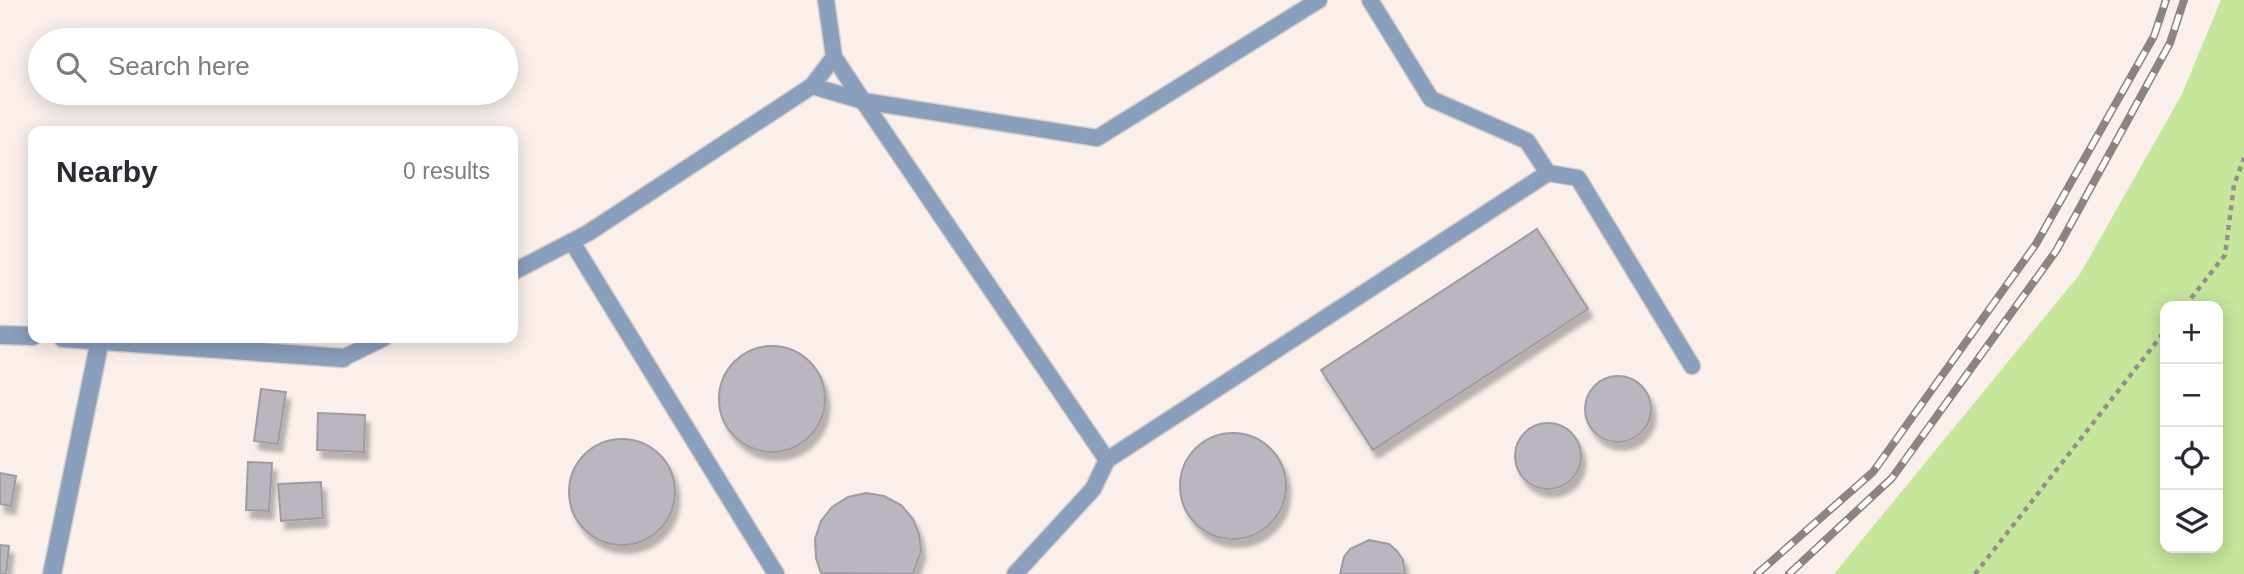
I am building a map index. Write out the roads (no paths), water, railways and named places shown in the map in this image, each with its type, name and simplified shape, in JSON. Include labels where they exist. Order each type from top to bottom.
[{"type":"street","points":[[0,334],[28,336]]},
{"type":"street","points":[[52,574],[99,343]]},
{"type":"street","points":[[140,343],[343,358]]},
{"type":"lane","points":[[826,0],[834,57],[1107,460]]},
{"type":"lane","points":[[812,86],[863,101],[1097,138],[1319,0]]},
{"type":"lane","points":[[1370,0],[1431,99],[1527,141],[1548,173]]},
{"type":"lane","points":[[518,269],[572,242],[812,86],[834,57]]},
{"type":"lane","points":[[1015,574],[1093,489],[1107,460],[1548,173],[1578,178],[1692,366]]},
{"type":"lane","points":[[572,242],[776,574]]},
{"type":"lane","points":[[343,358],[374,343]]},
{"type":"railway","points":[[1757,574],[1873,472],[2036,244],[2154,36],[2166,0]]},
{"type":"railway","points":[[1789,574],[1892,478],[2056,251],[2170,43],[2184,0]]}]
